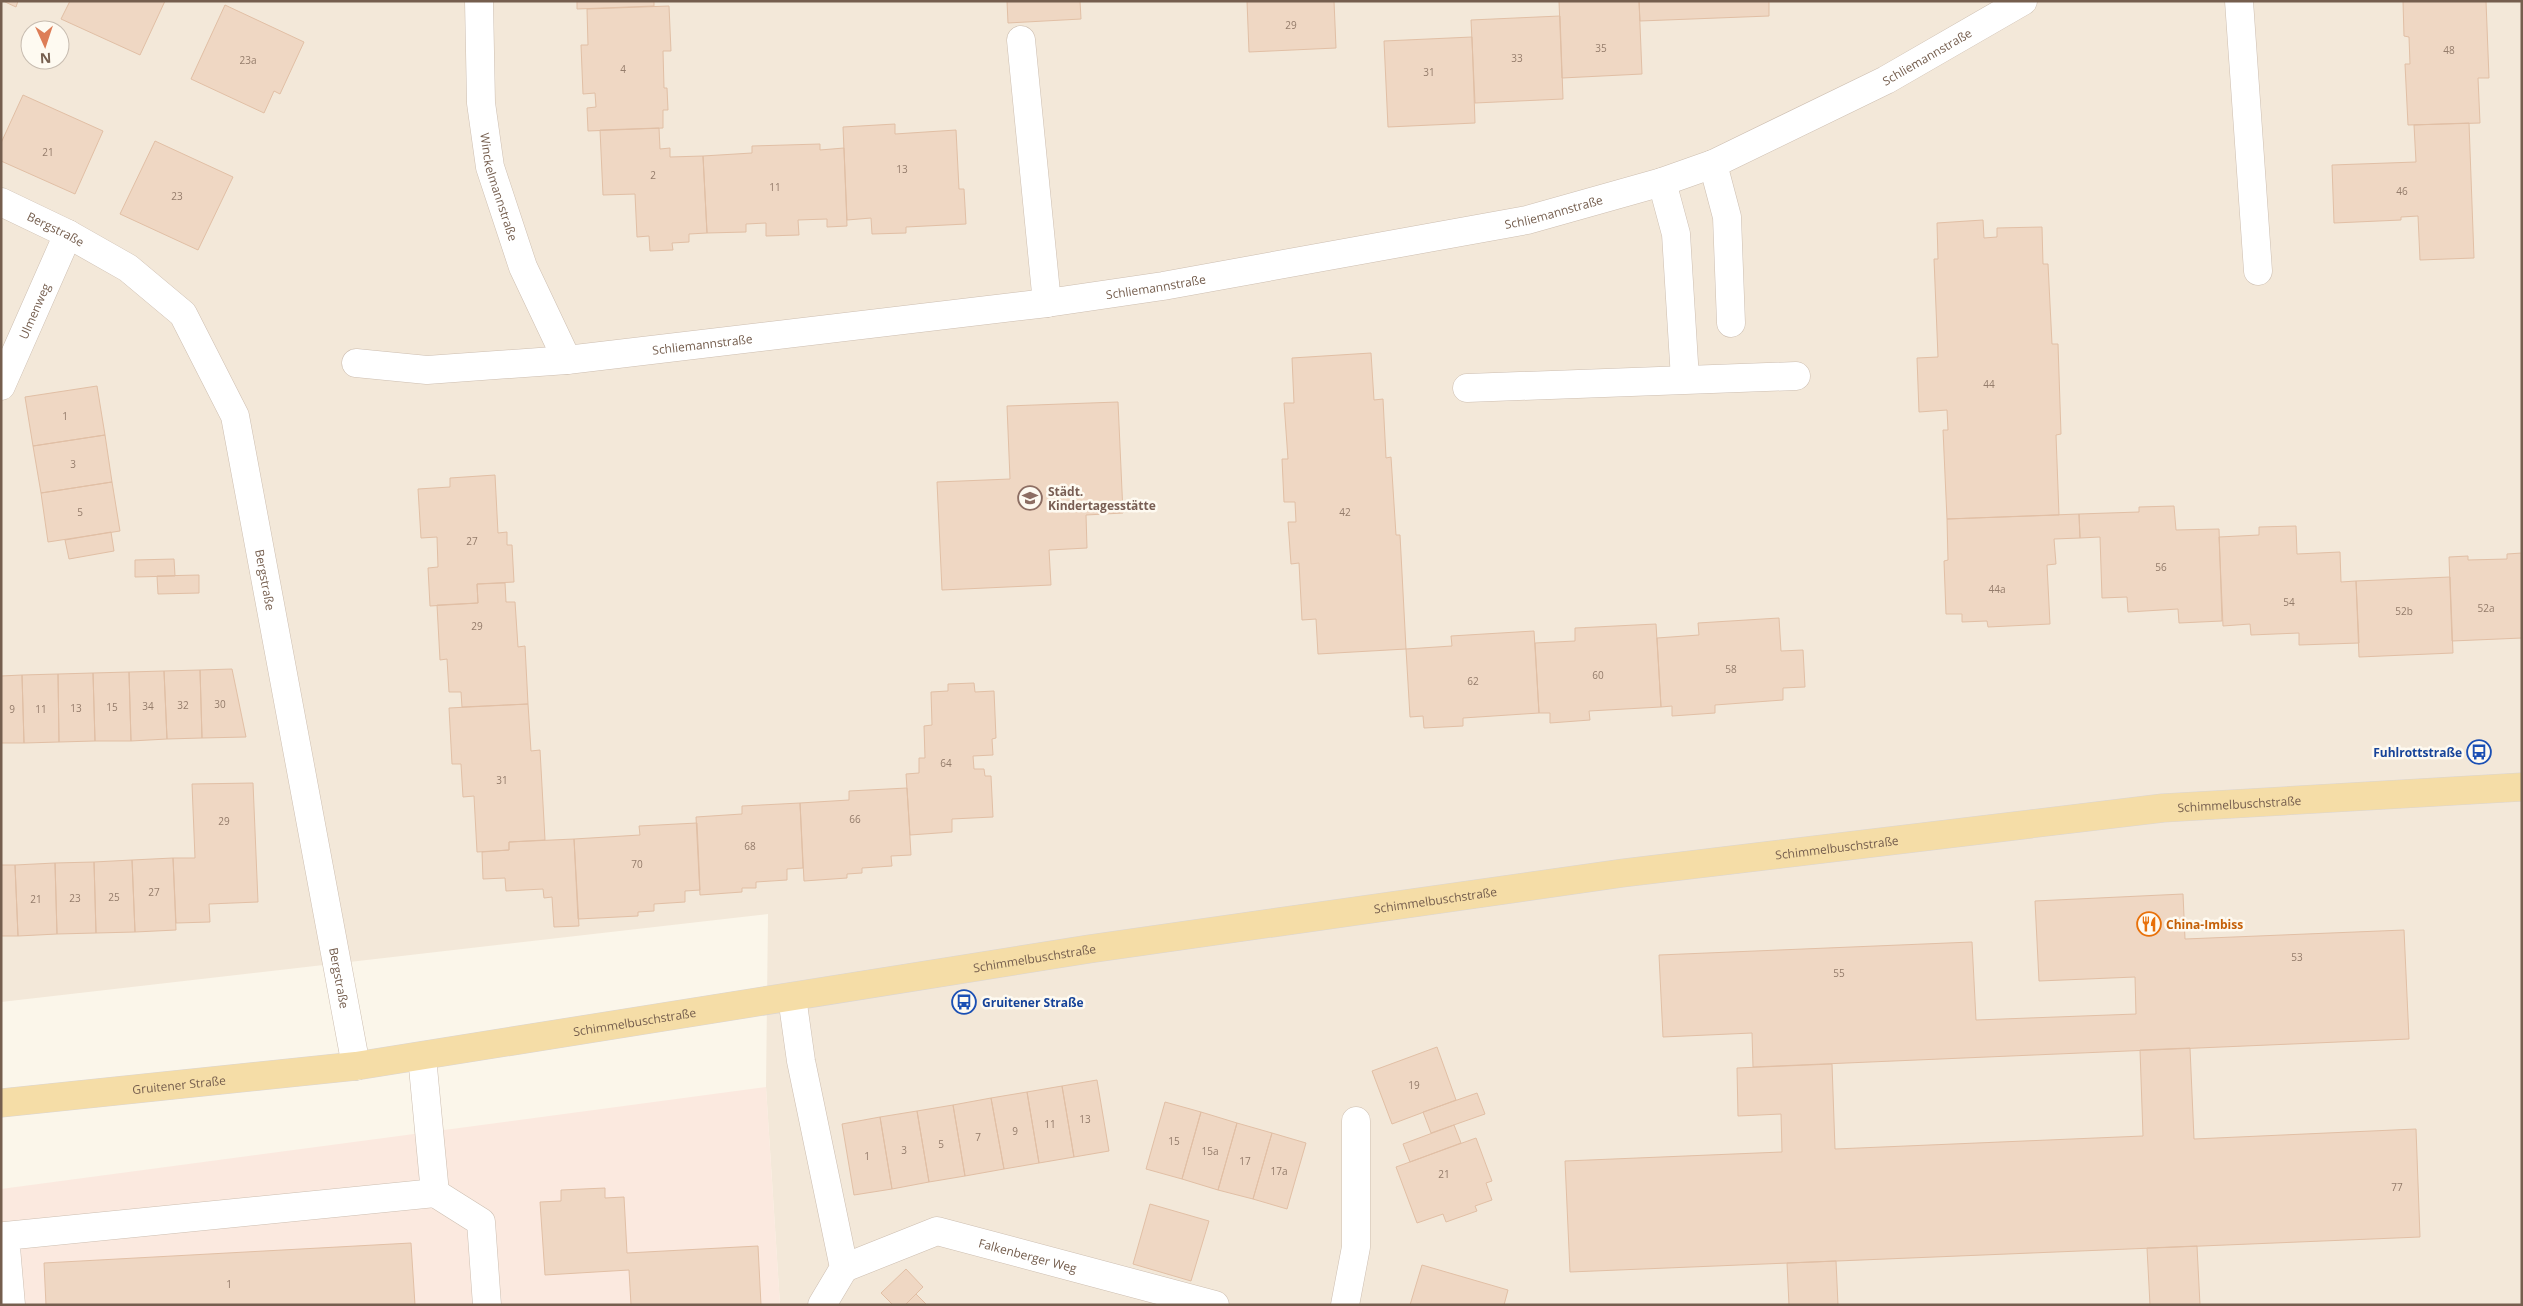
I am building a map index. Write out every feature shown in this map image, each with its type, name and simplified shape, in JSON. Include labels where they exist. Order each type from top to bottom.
[{"type":"main road","name":"Schimmelbuschstraße","points":[[356,1066],[422,1057],[1089,949],[1623,873],[2163,808],[2522,787]]},
{"type":"main road","name":"Gruitener Straße","points":[[1,1103],[356,1066]]},
{"type":"street","name":"Winckelmannstraße","points":[[478,1],[481,103],[490,167],[523,267],[567,360]]},
{"type":"street","name":"Schliemannstraße","points":[[356,363],[428,370],[567,360],[1047,303],[1164,286],[1528,220],[1662,182],[1713,164],[1886,80],[2022,1]]},
{"type":"street","points":[[2239,1],[2258,271]]},
{"type":"street","points":[[1021,40],[1047,303]]},
{"type":"street","points":[[1713,164],[1727,217],[1731,323]]},
{"type":"street","points":[[1662,182],[1676,234],[1685,379]]},
{"type":"street","name":"Bergstraße","points":[[1,202],[68,234],[128,268],[183,314],[235,416],[356,1066]]},
{"type":"street","name":"Ulmenweg","points":[[1,386],[68,234]]},
{"type":"street","points":[[1467,388],[1796,376]]},
{"type":"street","points":[[792,997],[801,1061],[844,1268],[822,1305]]},
{"type":"street","points":[[422,1057],[436,1193]]},
{"type":"street","points":[[1345,1305],[1356,1246],[1356,1121]]},
{"type":"street","points":[[10,1305],[5,1236],[436,1193],[481,1222],[487,1305]]},
{"type":"street","name":"Falkenberger Weg","points":[[844,1268],[937,1231],[1215,1305]]},
{"type":"shaded area","points":[[1,1],[2522,1],[2522,1305],[780,1305],[766,1087],[768,914],[1,1002]]},
{"type":"shaded area","points":[[766,1087],[780,1305],[1,1305],[1,1189]]},
{"type":"building","points":[[3,1],[18,1],[16,7]]},
{"type":"building","points":[[70,1],[165,1],[140,55],[70,23],[70,20],[61,19]]},
{"type":"building","points":[[577,1],[654,1],[654,6],[577,9]]},
{"type":"building","points":[[1007,1],[1080,1],[1081,19],[1008,23]]},
{"type":"building","points":[[1247,1],[1334,1],[1336,48],[1249,52]]},
{"type":"building","points":[[1559,1],[1639,1],[1642,74],[1562,78]]},
{"type":"building","points":[[1639,1],[1769,1],[1769,16],[1640,21]]},
{"type":"building","points":[[2403,1],[2486,1],[2489,78],[2478,78],[2480,123],[2408,125],[2405,64],[2410,64],[2409,37],[2404,36]]},
{"type":"building","points":[[225,5],[304,42],[280,94],[274,91],[264,113],[191,79]]},
{"type":"building","points":[[669,6],[671,51],[663,51],[664,88],[667,88],[668,110],[663,110],[663,128],[588,131],[587,108],[596,107],[595,93],[583,94],[581,45],[588,45],[587,9]]},
{"type":"building","points":[[1560,16],[1563,99],[1475,103],[1471,20]]},
{"type":"building","points":[[1472,37],[1475,123],[1388,127],[1384,41]]},
{"type":"building","points":[[23,95],[103,131],[75,194],[1,161],[1,143]]},
{"type":"building","points":[[2469,123],[2474,258],[2420,260],[2418,216],[2401,217],[2401,220],[2334,223],[2332,165],[2416,162],[2414,125]]},
{"type":"building","points":[[895,124],[895,134],[956,130],[959,189],[964,189],[966,224],[906,227],[906,233],[872,234],[871,218],[847,220],[843,127]]},
{"type":"building","points":[[659,128],[660,149],[670,148],[670,157],[703,156],[707,233],[689,234],[689,242],[672,243],[673,250],[650,251],[649,236],[637,237],[635,194],[603,195],[600,130]]},
{"type":"building","points":[[155,141],[233,177],[198,250],[120,214]]},
{"type":"building","points":[[820,144],[820,150],[844,148],[847,226],[827,227],[827,219],[798,220],[799,235],[766,236],[766,223],[746,224],[746,232],[707,233],[703,156],[752,153],[752,146]]},
{"type":"building","points":[[1983,220],[1984,238],[1997,237],[1997,228],[2042,227],[2043,264],[2048,264],[2052,344],[2058,344],[2061,434],[2056,435],[2059,515],[1947,519],[1943,430],[1948,430],[1947,410],[1919,412],[1917,358],[1938,357],[1934,259],[1938,259],[1937,223]]},
{"type":"building","points":[[1371,353],[1374,400],[1383,399],[1386,458],[1391,457],[1396,535],[1400,535],[1406,649],[1318,654],[1316,619],[1302,620],[1299,563],[1291,564],[1288,522],[1296,522],[1295,502],[1284,502],[1282,459],[1288,459],[1284,403],[1294,403],[1292,358]]},
{"type":"building","points":[[97,386],[105,435],[33,446],[25,397]]},
{"type":"building","name":"Städt. Kindertagesstätte","points":[[1118,402],[1123,513],[1086,515],[1087,548],[1049,550],[1051,585],[942,590],[937,482],[1010,479],[1007,406]]},
{"type":"building","points":[[105,435],[112,482],[41,493],[33,446]]},
{"type":"building","points":[[495,475],[498,533],[507,532],[507,545],[512,545],[514,582],[477,584],[478,603],[430,606],[428,568],[438,567],[437,537],[421,538],[418,489],[450,487],[450,478]]},
{"type":"building","points":[[112,482],[120,531],[48,542],[41,493]]},
{"type":"building","points":[[2174,506],[2176,530],[2219,529],[2222,621],[2179,623],[2178,609],[2128,612],[2127,597],[2102,598],[2100,537],[2080,538],[2079,514],[2139,512],[2139,507]]},
{"type":"building","points":[[2079,514],[2080,538],[2054,539],[2056,564],[2047,565],[2050,624],[1988,627],[1987,621],[1962,622],[1962,614],[1946,614],[1944,561],[1948,560],[1947,519]]},
{"type":"building","points":[[2296,526],[2297,554],[2340,552],[2341,582],[2356,581],[2359,643],[2299,645],[2299,633],[2251,635],[2250,624],[2223,626],[2219,537],[2259,535],[2259,527]]},
{"type":"building","points":[[111,532],[114,551],[69,559],[65,540]]},
{"type":"building","points":[[2522,553],[2522,638],[2452,641],[2449,557],[2468,556],[2468,560],[2507,559],[2507,554]]},
{"type":"building","points":[[174,559],[175,576],[135,577],[135,560]]},
{"type":"building","points":[[199,575],[199,593],[158,594],[157,576]]},
{"type":"building","points":[[2450,577],[2453,653],[2359,657],[2356,581]]},
{"type":"building","points":[[505,583],[506,602],[515,602],[518,647],[525,646],[528,704],[462,707],[461,692],[449,692],[447,659],[440,660],[437,605],[478,603],[477,584]]},
{"type":"building","points":[[1779,618],[1781,651],[1803,650],[1805,687],[1783,688],[1783,700],[1715,705],[1715,713],[1672,716],[1672,706],[1661,707],[1657,638],[1699,635],[1698,623]]},
{"type":"building","points":[[1656,624],[1661,707],[1589,711],[1590,720],[1550,723],[1550,713],[1539,713],[1535,643],[1575,641],[1575,628]]},
{"type":"building","points":[[1534,631],[1539,713],[1463,718],[1463,726],[1424,728],[1423,716],[1410,717],[1406,649],[1452,646],[1451,636]]},
{"type":"building","points":[[232,669],[246,737],[202,738],[200,670]]},
{"type":"building","points":[[200,670],[202,738],[167,739],[164,671]]},
{"type":"building","points":[[164,671],[167,739],[131,741],[129,672]]},
{"type":"building","points":[[129,672],[131,741],[95,741],[93,673]]},
{"type":"building","points":[[93,673],[95,741],[59,742],[58,674]]},
{"type":"building","points":[[58,674],[59,742],[24,743],[22,675]]},
{"type":"building","points":[[22,675],[24,743],[1,743],[1,676]]},
{"type":"building","points":[[974,683],[975,692],[994,691],[996,738],[992,739],[993,755],[973,756],[974,769],[984,769],[985,776],[991,776],[993,817],[952,819],[952,832],[910,835],[906,774],[919,773],[919,758],[925,758],[924,726],[932,725],[931,692],[948,691],[948,684]]},
{"type":"building","points":[[528,704],[531,751],[540,750],[545,840],[509,842],[509,850],[477,852],[474,796],[463,797],[461,764],[452,764],[449,708]]},
{"type":"building","points":[[253,783],[258,902],[209,904],[210,922],[176,923],[173,858],[195,858],[192,784]]},
{"type":"building","points":[[907,788],[911,855],[891,856],[892,866],[862,868],[862,873],[847,874],[847,878],[804,881],[800,803],[849,800],[849,791]]},
{"type":"building","points":[[800,803],[803,868],[787,869],[787,880],[756,882],[756,888],[742,888],[742,892],[700,895],[696,817],[742,814],[742,806]]},
{"type":"building","points":[[697,823],[700,890],[685,891],[685,902],[654,904],[654,911],[638,912],[638,916],[578,919],[574,839],[640,835],[639,826]]},
{"type":"building","points":[[574,839],[579,926],[554,927],[552,897],[544,898],[543,889],[506,891],[505,878],[483,879],[482,852],[509,850],[509,842]]},
{"type":"building","points":[[173,858],[176,930],[135,932],[132,860]]},
{"type":"building","points":[[132,860],[135,932],[96,933],[94,862]]},
{"type":"building","points":[[94,862],[96,933],[57,934],[55,863]]},
{"type":"building","points":[[55,863],[57,934],[18,936],[15,865]]},
{"type":"building","points":[[1,865],[15,865],[18,936],[1,936]]},
{"type":"building","points":[[2183,894],[2185,939],[2404,930],[2409,1039],[1753,1067],[1752,1033],[1663,1037],[1659,955],[1972,942],[1976,1020],[2136,1014],[2135,977],[2039,981],[2035,901]]},
{"type":"building","points":[[1437,1047],[1456,1100],[1392,1124],[1372,1071]]},
{"type":"building","points":[[2190,1048],[2194,1139],[2416,1129],[2420,1237],[1570,1272],[1565,1161],[1782,1152],[1781,1114],[1738,1116],[1737,1068],[1832,1064],[1835,1149],[2143,1136],[2140,1050]]},
{"type":"building","points":[[1097,1080],[1109,1151],[1074,1157],[1062,1086]]},
{"type":"building","points":[[1062,1086],[1074,1157],[1039,1163],[1027,1092]]},
{"type":"building","points":[[1027,1092],[1039,1163],[1004,1169],[991,1098]]},
{"type":"building","points":[[1477,1093],[1485,1114],[1431,1133],[1423,1112]]},
{"type":"building","points":[[991,1098],[1004,1169],[965,1176],[953,1105]]},
{"type":"building","points":[[1165,1102],[1201,1112],[1182,1179],[1146,1169]]},
{"type":"building","points":[[953,1105],[965,1176],[929,1182],[917,1111]]},
{"type":"building","points":[[917,1111],[929,1182],[892,1189],[880,1117]]},
{"type":"building","points":[[1201,1112],[1237,1123],[1218,1190],[1182,1179]]},
{"type":"building","points":[[880,1117],[892,1189],[854,1195],[842,1124]]},
{"type":"building","points":[[1237,1123],[1272,1133],[1253,1199],[1218,1190]]},
{"type":"building","points":[[1454,1125],[1461,1143],[1410,1162],[1403,1144]]},
{"type":"building","points":[[1272,1133],[1306,1143],[1287,1209],[1253,1199]]},
{"type":"building","points":[[1476,1138],[1492,1181],[1486,1183],[1492,1200],[1475,1206],[1477,1211],[1446,1222],[1443,1214],[1417,1223],[1396,1167]]},
{"type":"building","points":[[605,1188],[605,1198],[624,1197],[627,1253],[758,1246],[761,1305],[631,1305],[629,1270],[545,1275],[540,1202],[561,1201],[561,1190]]},
{"type":"building","points":[[1150,1204],[1209,1221],[1191,1281],[1133,1264]]},
{"type":"building","points":[[411,1243],[415,1305],[46,1305],[44,1263]]},
{"type":"building","points":[[2197,1246],[2200,1305],[2150,1305],[2147,1248]]},
{"type":"building","points":[[1836,1261],[1838,1305],[1789,1305],[1787,1263]]},
{"type":"building","points":[[1422,1265],[1508,1290],[1504,1305],[1410,1305]]},
{"type":"building","points":[[906,1269],[923,1287],[905,1305],[893,1305],[881,1293]]},
{"type":"building","points":[[916,1294],[927,1305],[905,1305]]},
{"type":"place","name":"Städt. Kindertagesstätte","points":[[1030,498]]},
{"type":"place","name":"Fuhlrottstraße","points":[[2479,752]]},
{"type":"place","name":"China-Imbiss","points":[[2149,924]]},
{"type":"place","name":"Gruitener Straße","points":[[964,1002]]}]
